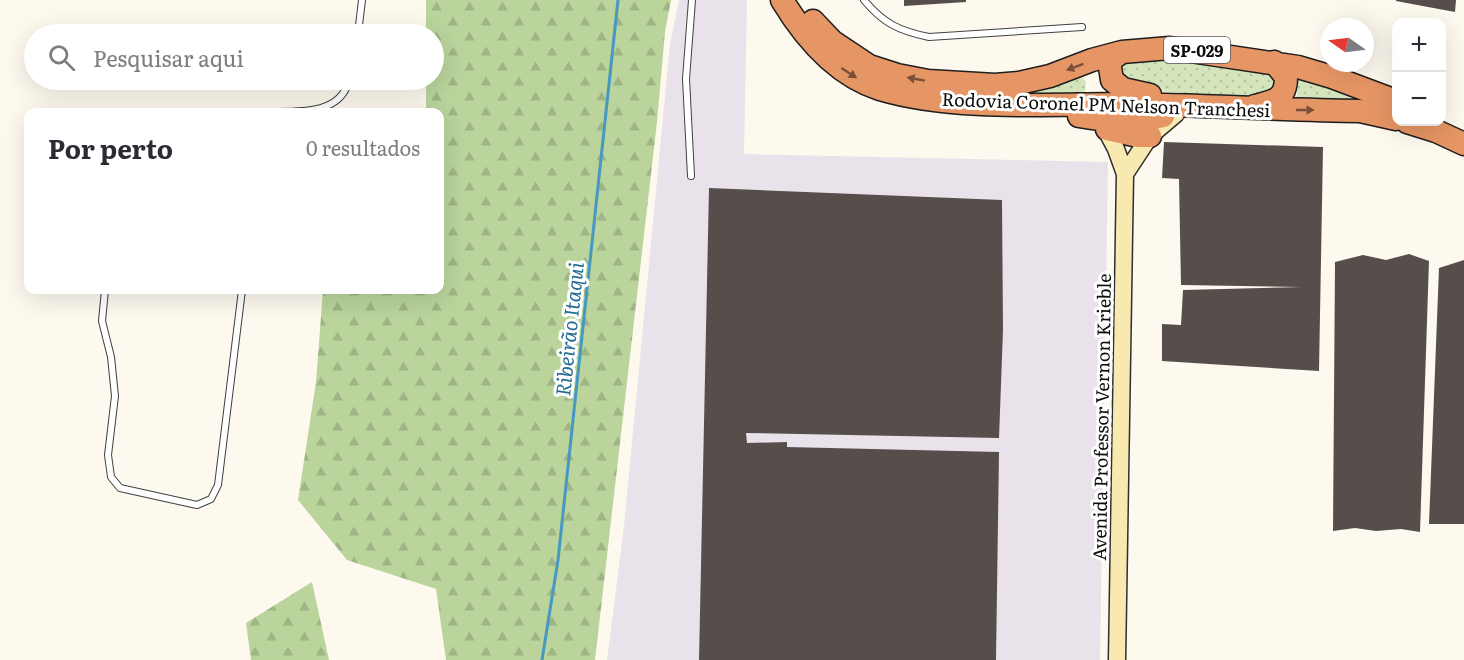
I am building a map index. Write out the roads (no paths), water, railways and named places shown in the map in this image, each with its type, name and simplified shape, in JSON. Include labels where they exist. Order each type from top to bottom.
[{"type":"highway","name":"Rodovia Coronel PM Nelson Tranchesi","points":[[782,0],[800,29],[826,57],[852,77],[880,89],[918,97],[1032,106],[1103,118],[1205,106],[1360,111],[1392,117]]},
{"type":"highway","name":"Rodovia Coronel PM Nelson Tranchesi","points":[[800,0],[814,22],[833,42],[849,54],[870,66],[897,75],[928,81],[995,85],[1019,83],[1050,76],[1092,60],[1170,48],[1274,62],[1332,77],[1392,100]]},
{"type":"highway","points":[[1103,118],[1097,75],[1102,65],[1116,57]]},
{"type":"highway","points":[[1116,57],[1112,80],[1123,89],[1205,106]]},
{"type":"highway","points":[[1247,107],[1269,103],[1278,99],[1283,93],[1286,77],[1274,62]]},
{"type":"highway","points":[[1032,106],[1069,115],[1103,118],[1154,118],[1205,106]]},
{"type":"highway","points":[[1103,118],[1138,136],[1150,136]]},
{"type":"highway","points":[[1446,121],[1464,129]]},
{"type":"highway","points":[[1420,126],[1464,144]]},
{"type":"street","points":[[1125,174],[1150,136],[1176,113]]},
{"type":"street","name":"Avenida Professor Vernon Krieble","points":[[1103,118],[1125,174],[1117,660]]},
{"type":"lane","points":[[359,24],[362,0]]},
{"type":"lane","points":[[691,176],[686,79],[692,0]]},
{"type":"lane","points":[[864,0],[877,15],[893,27],[928,37],[1082,27]]},
{"type":"lane","points":[[323,108],[334,104],[345,90]]},
{"type":"lane","points":[[105,294],[102,321],[111,357],[115,396],[108,455],[111,477],[120,488],[197,505],[211,500],[218,485],[242,294]]},
{"type":"waterway","name":"Ribeirão Itaqui","points":[[542,660],[558,560],[618,0]]}]
